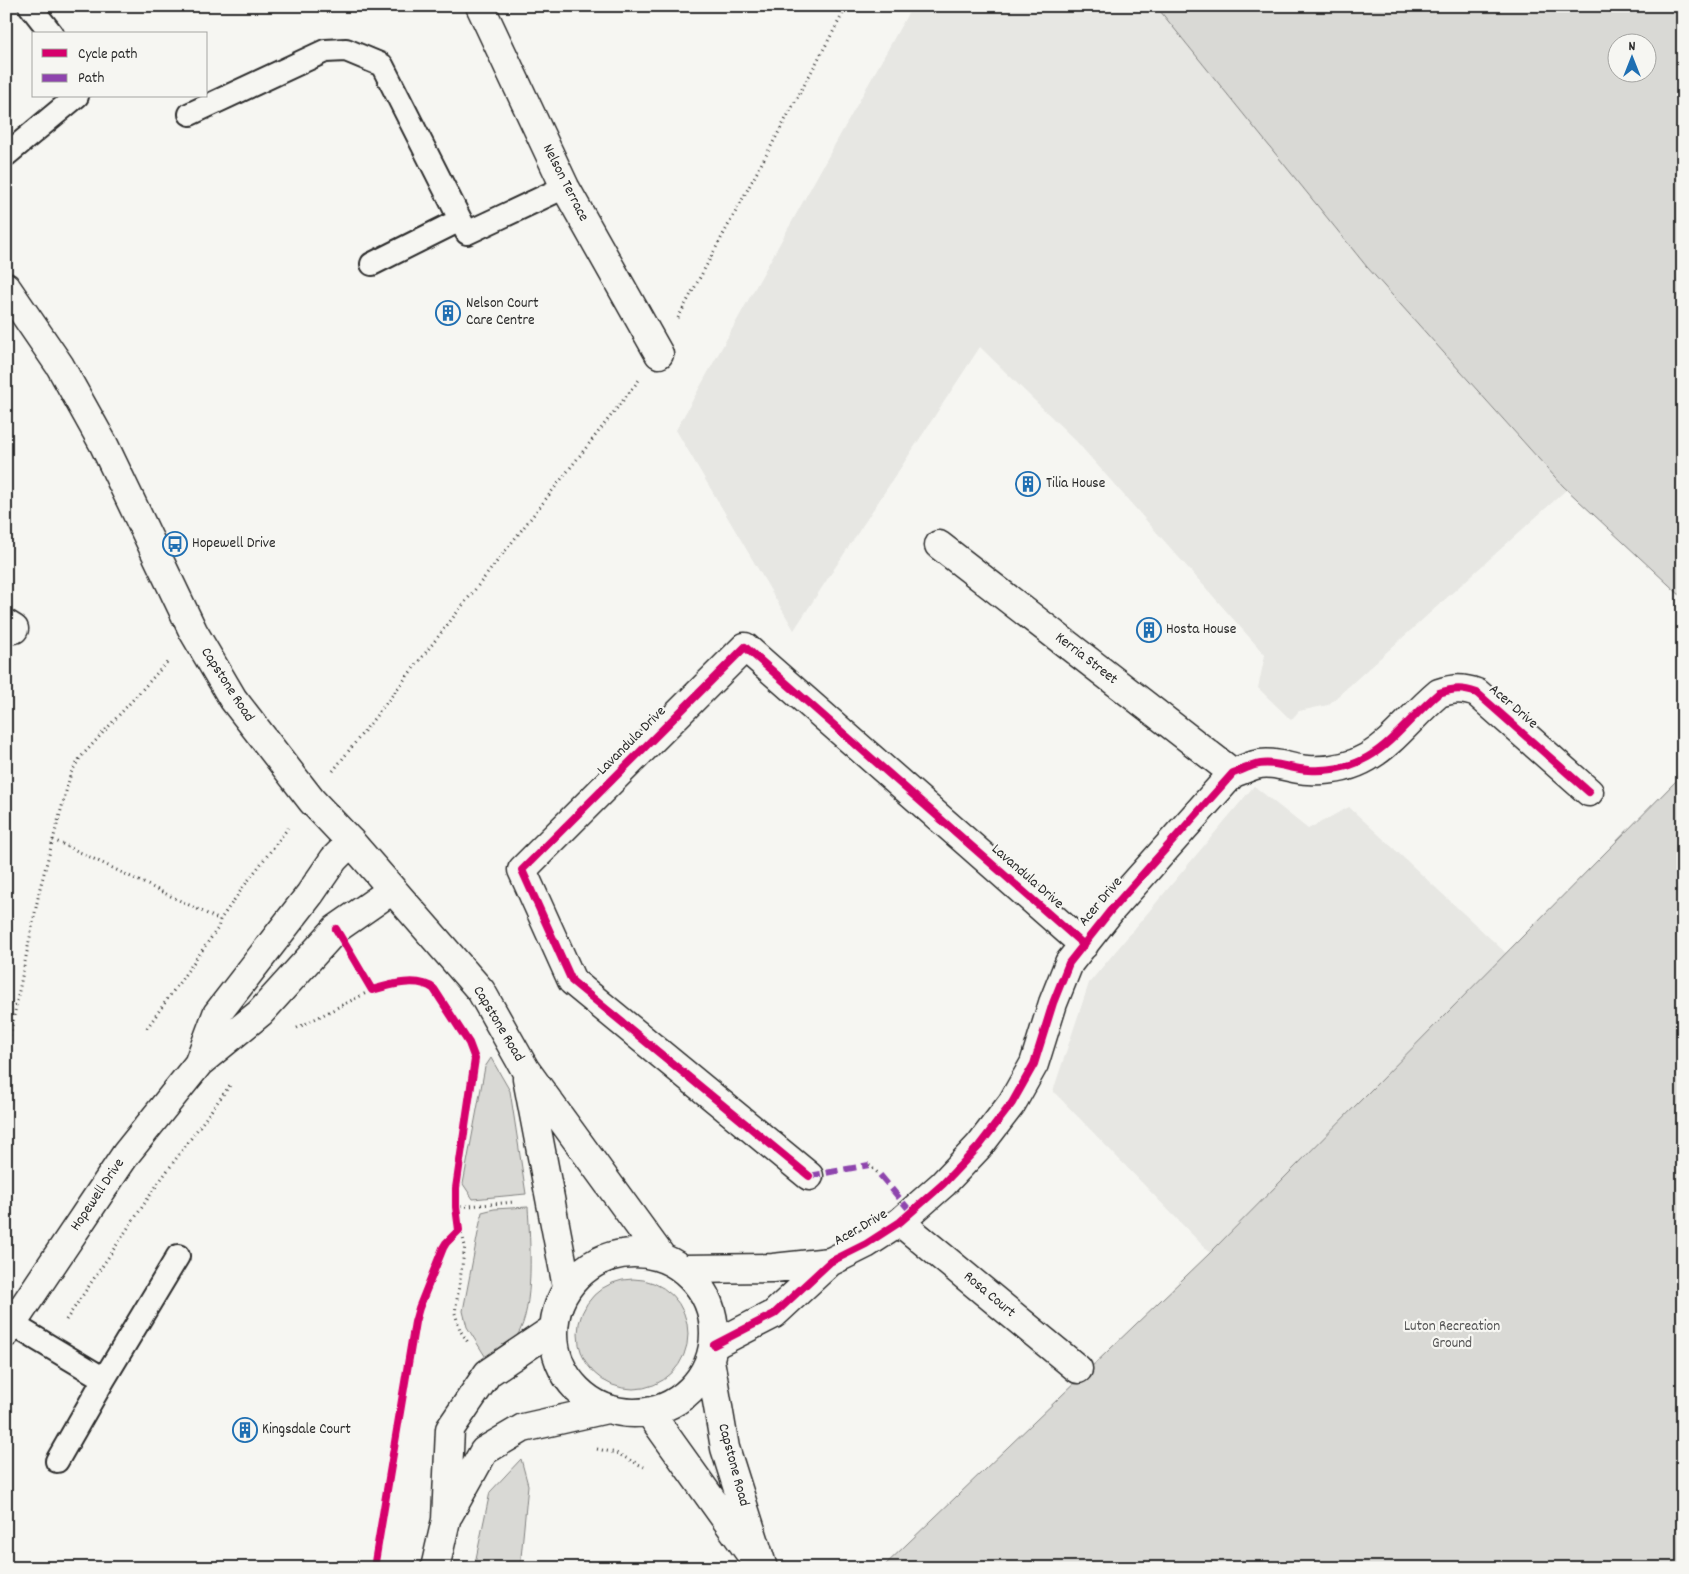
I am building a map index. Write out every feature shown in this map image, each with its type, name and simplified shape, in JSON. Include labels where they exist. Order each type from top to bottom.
[{"type":"street","name":"Nelson Terrace","points":[[480,6],[565,187],[659,354]]},
{"type":"street","name":"Capstone Road","points":[[6,287],[60,366],[104,445],[193,631],[233,699],[312,801],[351,842],[481,990],[525,1069],[672,1263]]},
{"type":"street","name":"Kerria Street","points":[[938,545],[1233,774]]},
{"type":"street","name":"Lavandula Drive","points":[[808,1176],[572,981],[522,870],[744,647],[1084,945]]},
{"type":"street","name":"Acer Drive","points":[[712,1353],[774,1314],[830,1262],[866,1244],[900,1222],[943,1184],[979,1146],[1012,1103],[1034,1064],[1053,1003],[1069,963],[1111,910],[1233,774],[1256,765],[1268,764],[1309,770],[1340,768],[1356,764],[1378,751],[1440,693],[1451,689],[1464,689],[1477,693],[1589,792]]},
{"type":"street","name":"Hopewell Drive","points":[[199,1063],[217,1014],[310,894],[334,859],[351,842]]},
{"type":"street","name":"Hopewell Drive","points":[[9,1328],[126,1154],[199,1063],[260,1013],[336,929],[392,890]]},
{"type":"street","name":"Capstone Road","points":[[525,1069],[567,1287]]},
{"type":"street","name":"Rosa Court","points":[[900,1222],[1078,1369]]},
{"type":"street","points":[[635,1252],[672,1263],[703,1290],[713,1316],[712,1353],[689,1392],[670,1405],[649,1412],[628,1413],[607,1409],[578,1391],[559,1363],[553,1329],[557,1307],[567,1287],[586,1268],[609,1256],[635,1252]]},
{"type":"street","name":"Acer Drive","points":[[672,1263],[773,1268],[830,1262]]},
{"type":"street","points":[[435,1568],[446,1520],[450,1429],[488,1373],[553,1329]]},
{"type":"street","name":"Capstone Road","points":[[712,1353],[725,1448],[761,1568]]},
{"type":"street","points":[[446,1520],[484,1451],[523,1428],[607,1409]]},
{"type":"street","name":"Capstone Road","points":[[649,1412],[761,1568]]},
{"type":"lane","points":[[30,6],[50,32]]},
{"type":"lane","points":[[190,114],[325,51],[346,50],[382,65],[467,233],[565,187]]},
{"type":"lane","points":[[6,154],[75,98]]},
{"type":"lane","points":[[372,264],[460,220]]},
{"type":"lane","points":[[57,1461],[178,1256]]},
{"type":"lane","points":[[9,1328],[48,1346],[104,1379]]},
{"type":"path","points":[[312,801],[338,764],[659,354],[847,6]]},
{"type":"path","points":[[6,1055],[38,896],[71,774],[80,758],[164,663],[170,659],[175,667]]},
{"type":"path","points":[[147,1028],[218,928],[220,920],[244,886],[290,826]]},
{"type":"path","points":[[52,840],[220,920]]},
{"type":"path","points":[[294,1029],[373,987]]},
{"type":"path","points":[[48,1346],[159,1182],[234,1079]]},
{"type":"path","points":[[869,1165],[880,1175]]},
{"type":"path","points":[[456,1199],[457,1213]]},
{"type":"path","points":[[454,1235],[459,1230],[458,1223]]},
{"type":"shaded area","points":[[912,6],[1156,6],[1367,267],[1566,490],[1328,705],[1299,711],[1291,720],[1258,688],[1265,655],[1076,441],[980,347],[794,630],[676,430]]},
{"type":"shaded area","points":[[1254,786],[1308,829],[1349,807],[1506,953],[1210,1253],[1053,1091],[1089,983]]},
{"type":"green space","points":[[1156,6],[1683,6],[1683,598],[1563,486],[1367,267]]},
{"type":"green space","name":"Luton Recreation Ground","points":[[1683,774],[1683,1568],[882,1568],[1210,1253]]},
{"type":"green space","points":[[491,1058],[510,1091],[526,1194],[473,1199],[463,1184],[485,1067]]},
{"type":"green space","points":[[528,1207],[530,1274],[527,1309],[517,1336],[490,1364],[467,1327],[463,1311],[482,1212],[494,1209]]},
{"type":"green space","points":[[633,1279],[654,1283],[672,1295],[684,1313],[688,1334],[684,1355],[672,1373],[654,1385],[633,1389],[612,1385],[594,1373],[582,1355],[578,1334],[582,1313],[594,1295],[612,1283]]},
{"type":"green space","points":[[521,1459],[528,1485],[520,1568],[474,1568],[490,1492]]},
{"type":"marked path","points":[[809,1176],[869,1165]]},
{"type":"marked path","points":[[880,1175],[911,1212]]},
{"type":"cycle path","points":[[809,1176],[572,981],[522,870],[745,647],[1084,945]]},
{"type":"cycle path","points":[[714,1345],[774,1314],[830,1262],[866,1244],[900,1222],[943,1184],[979,1146],[1012,1103],[1034,1064],[1053,1003],[1069,963],[1111,910],[1233,773],[1262,764],[1275,764],[1308,770],[1331,769],[1351,765],[1368,757],[1382,747],[1439,693],[1463,689],[1477,693],[1589,792]]},
{"type":"cycle path","points":[[336,929],[372,990],[412,982],[427,985],[434,989],[469,1043],[475,1059],[456,1188],[459,1230],[443,1248],[415,1322],[374,1568]]},
{"type":"place","name":"Nelson Court Care Centre","points":[[448,313]]},
{"type":"place","name":"Tilia House","points":[[1028,484]]},
{"type":"place","name":"Hopewell Drive","points":[[175,544]]},
{"type":"place","name":"Hosta House","points":[[1149,630]]},
{"type":"place","name":"Kingsdale Court","points":[[245,1430]]}]
